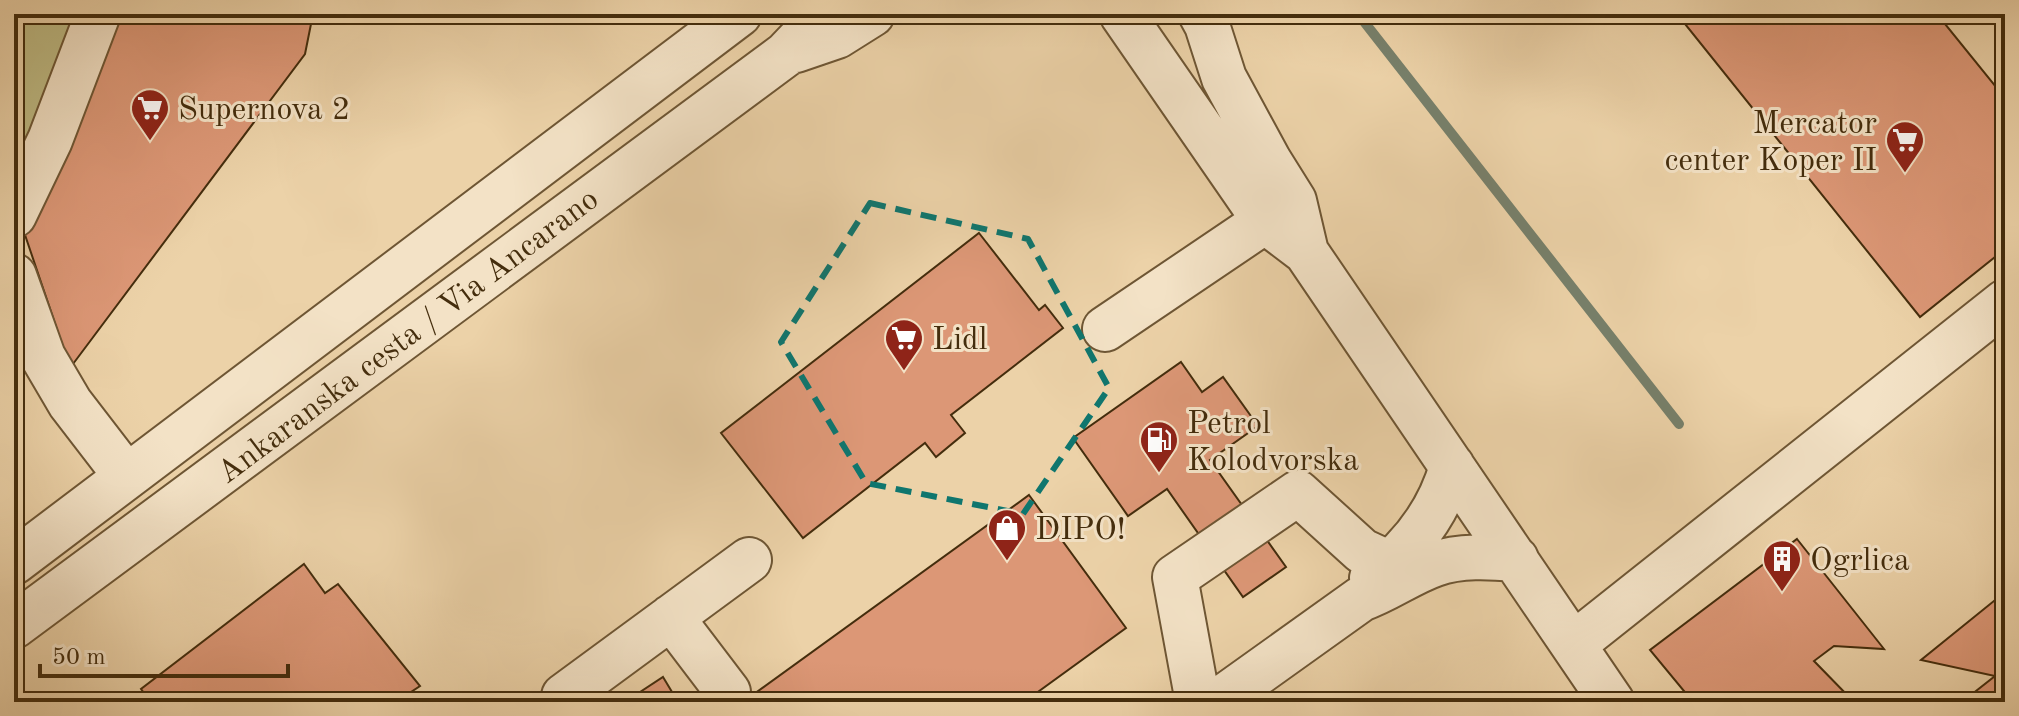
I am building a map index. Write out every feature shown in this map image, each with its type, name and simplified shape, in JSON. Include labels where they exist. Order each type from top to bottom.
[{"type":"street","points":[[14,215],[50,140],[98,14]]},
{"type":"street","name":"Ankaranska cesta / Via Ancarano","points":[[265,370],[739,14]]},
{"type":"street","name":"Ankaranska cesta / Via Ancarano","points":[[19,625],[786,54],[824,14]]},
{"type":"street","name":"Ankaranska cesta / Via Ancarano","points":[[786,54],[837,36],[872,14]]},
{"type":"street","points":[[1122,14],[1265,221],[1306,252],[1612,702]]},
{"type":"street","points":[[1168,14],[1224,78]]},
{"type":"street","points":[[1201,14],[1224,78],[1294,201],[1306,252]]},
{"type":"street","points":[[1105,329],[1265,221]]},
{"type":"street","points":[[14,276],[43,357],[70,403],[120,468]]},
{"type":"street","points":[[1574,644],[2005,302]]},
{"type":"street","points":[[14,539],[265,370]]},
{"type":"street","points":[[14,562],[265,370]]},
{"type":"street","points":[[1361,599],[1371,578],[1413,541],[1432,515],[1445,490],[1452,466]]},
{"type":"street","points":[[1198,702],[1175,577],[1298,493],[1362,551],[1390,564]]},
{"type":"street","points":[[1217,702],[1361,599],[1385,591],[1404,578],[1437,563],[1487,557],[1516,559]]},
{"type":"street","points":[[568,702],[564,696],[749,560]]},
{"type":"street","points":[[671,617],[728,692]]},
{"type":"highlighted area","points":[[870,203],[1028,239],[1109,388],[1023,514],[866,483],[781,342]]},
{"type":"shaded area","points":[[14,14],[84,14],[14,182]]},
{"type":"building","name":"Supernova 2","points":[[115,14],[313,14],[305,54],[70,368],[23,229]]},
{"type":"building","name":"Mercator center Koper II","points":[[1677,14],[1937,14],[2005,98],[2005,249],[1920,317]]},
{"type":"building","name":"Lidl","points":[[979,233],[1039,310],[1045,305],[1063,328],[951,415],[965,433],[936,457],[925,443],[803,538],[721,433]]},
{"type":"building","name":"Petrol Kolodvorska","points":[[1181,362],[1202,392],[1223,377],[1258,426],[1210,460],[1286,567],[1243,597],[1167,489],[1128,516],[1073,438]]},
{"type":"building","name":"DIPO!","points":[[1029,495],[1126,628],[1024,702],[743,702]]},
{"type":"building","name":"Ogrlica","points":[[1797,539],[1884,649],[1834,646],[1814,661],[1854,702],[1693,702],[1650,650]]},
{"type":"building","points":[[304,564],[325,593],[338,584],[420,686],[402,698],[405,702],[151,702],[141,689]]},
{"type":"building","name":"Ogrlica","points":[[2005,592],[2005,702],[1962,702],[1995,676],[1921,660]]},
{"type":"building","points":[[663,677],[675,697],[667,702],[638,702],[634,696]]},
{"type":"waterway","points":[[1358,14],[1679,424]]},
{"type":"place","name":"Supernova 2","points":[[150,142]]},
{"type":"place","name":"Mercator center Koper II","points":[[1905,174]]},
{"type":"place","name":"Lidl","points":[[904,372]]},
{"type":"place","name":"Petrol Kolodvorska","points":[[1159,474]]},
{"type":"place","name":"DIPO!","points":[[1007,562]]},
{"type":"place","name":"Ogrlica","points":[[1782,593]]}]
